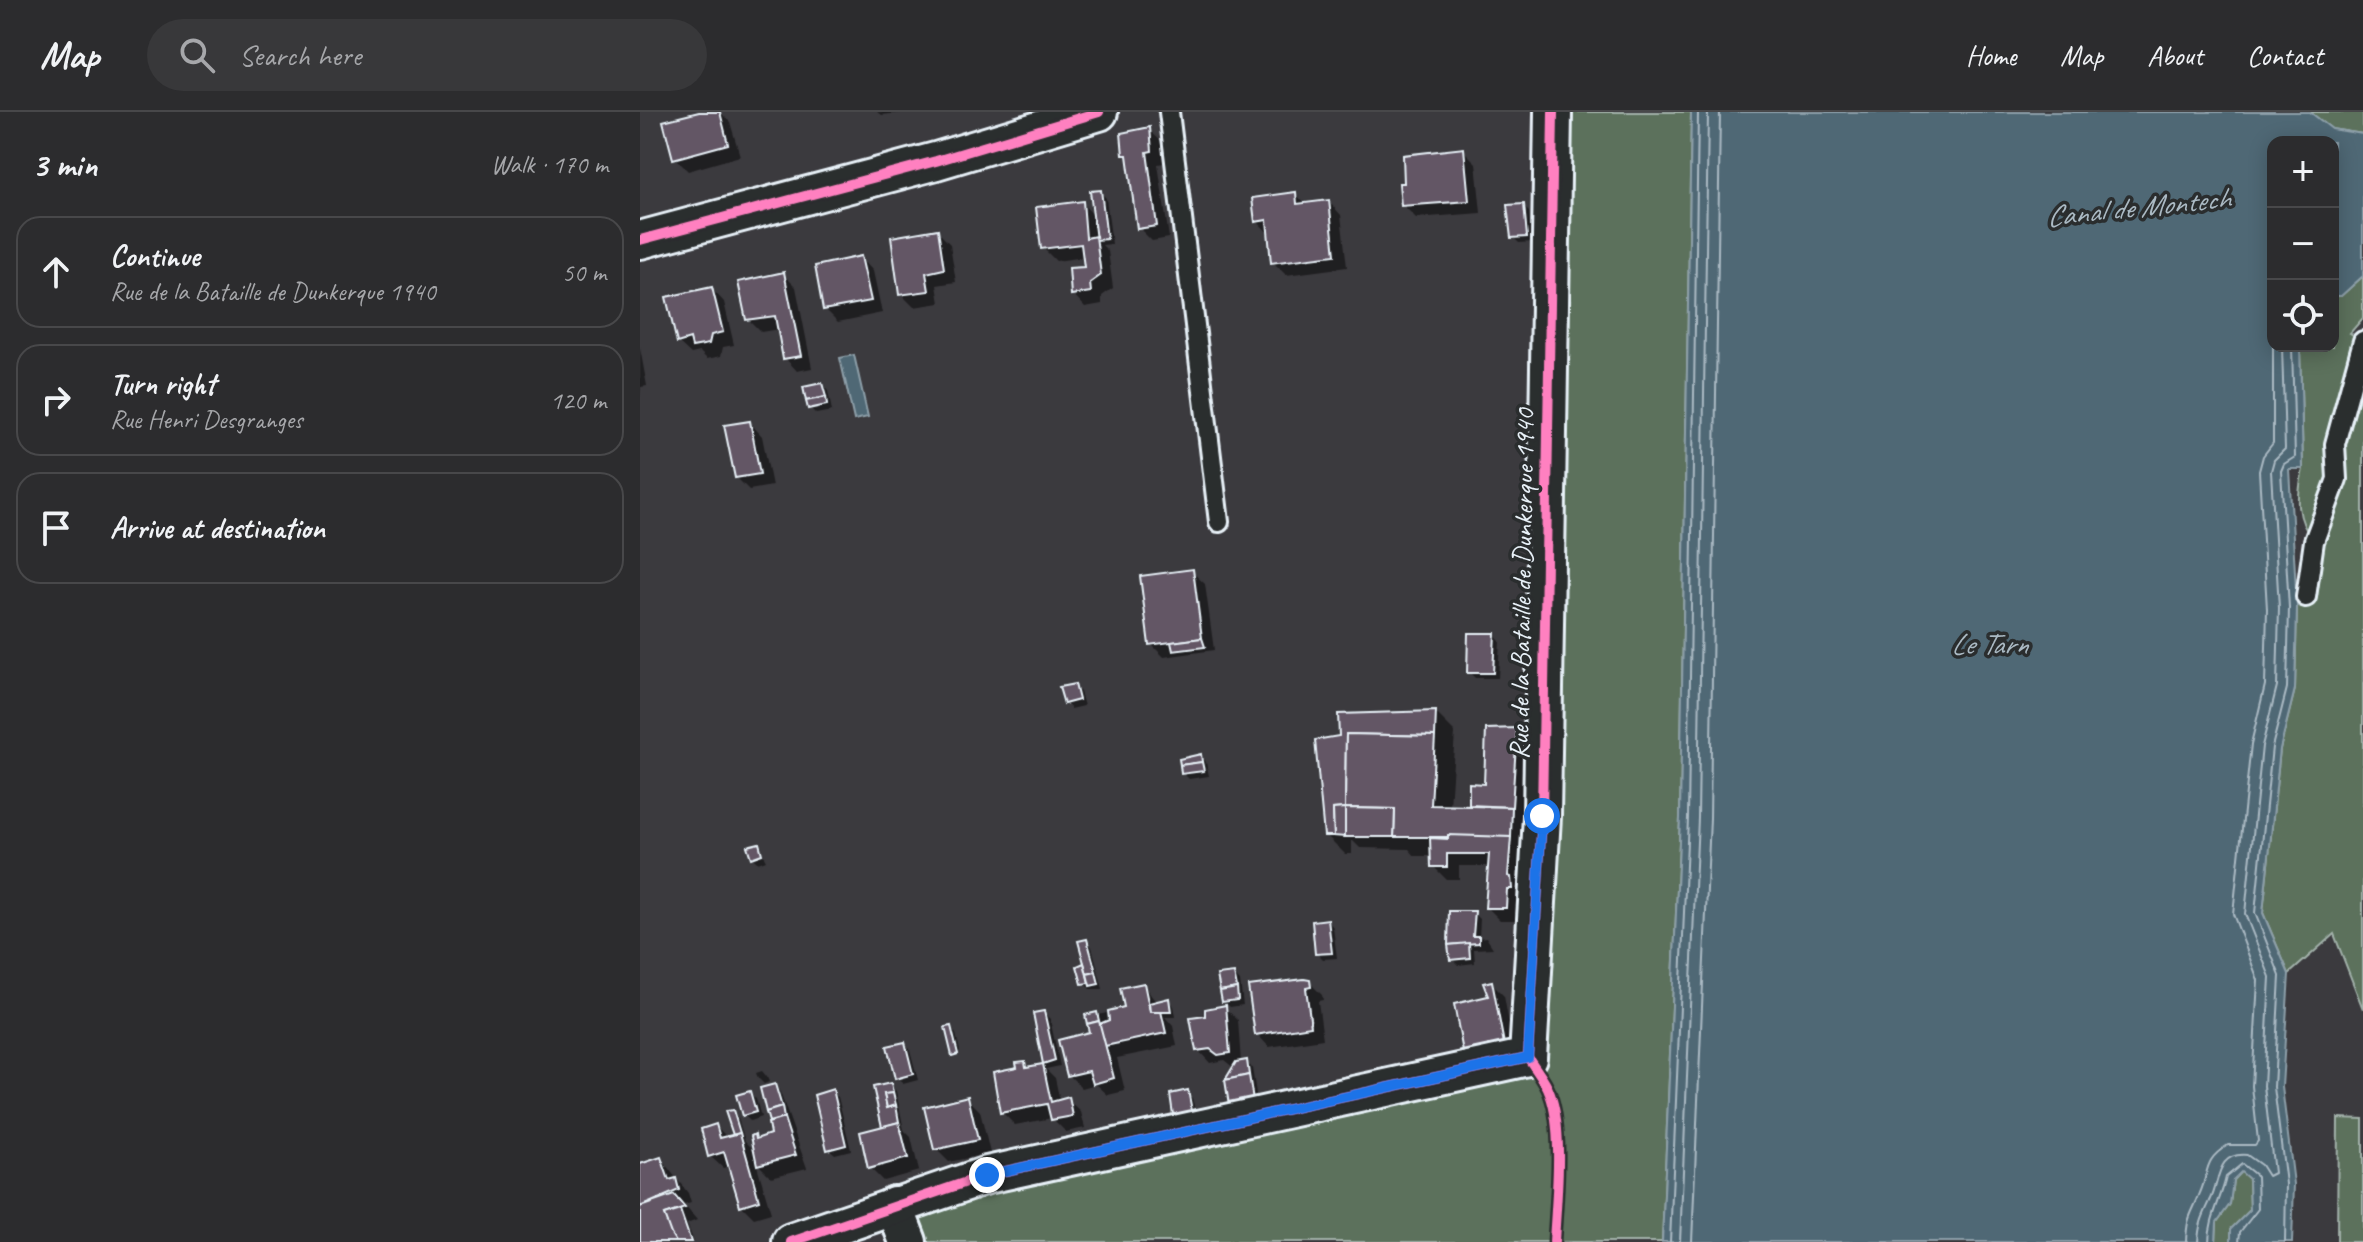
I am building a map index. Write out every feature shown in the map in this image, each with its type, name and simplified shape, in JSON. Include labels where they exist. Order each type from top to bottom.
[{"type":"street","points":[[640,240],[936,161],[1099,112]]},
{"type":"street","name":"Rue de la Bataille de Dunkerque 1940","points":[[894,1205],[987,1175],[1528,1057],[1542,816],[1553,112]]},
{"type":"street","points":[[791,1242],[894,1205],[908,1242]]},
{"type":"lane","points":[[1169,112],[1219,522]]},
{"type":"lane","points":[[2306,597],[2314,541],[2337,479],[2335,444],[2363,341]]},
{"type":"green space","points":[[1553,112],[1691,112],[1680,818],[1662,1242],[909,1242],[894,1205],[1528,1057]]},
{"type":"green space","points":[[2310,112],[2363,112],[2363,134],[2331,129]]},
{"type":"green space","points":[[2363,276],[2363,318],[2350,333],[2363,341],[2363,1009],[2334,934],[2289,974],[2263,913],[2280,749],[2295,689],[2297,607],[2306,597],[2314,541],[2303,524],[2299,507],[2303,469],[2300,352],[2339,352],[2341,296]]},
{"type":"green space","points":[[2338,1118],[2363,1119],[2363,1242],[2337,1242]]},
{"type":"green space","points":[[2241,1171],[2249,1179],[2250,1210],[2231,1229],[2231,1242],[2216,1242],[2217,1222],[2230,1204],[2233,1180]]},
{"type":"water","name":"Le Tarn","points":[[1691,112],[2310,112],[2332,129],[2363,134],[2363,276],[2341,296],[2339,136],[2267,136],[2267,352],[2300,352],[2303,469],[2289,469],[2297,607],[2295,689],[2280,749],[2263,913],[2289,974],[2282,1087],[2294,1184],[2292,1242],[2231,1242],[2231,1229],[2250,1210],[2249,1179],[2241,1172],[2233,1180],[2230,1204],[2217,1222],[2216,1242],[1662,1242],[1680,818]]},
{"type":"water","points":[[854,355],[868,417],[854,420],[840,358]]},
{"type":"building","points":[[699,112],[720,112],[728,144],[673,159],[663,121]]},
{"type":"building","points":[[1150,127],[1152,151],[1147,152],[1157,226],[1137,229],[1121,133]]},
{"type":"building","points":[[1464,148],[1469,201],[1401,206],[1399,183],[1404,183],[1403,155]]},
{"type":"building","points":[[1101,190],[1107,239],[1096,240],[1090,191]]},
{"type":"building","points":[[1296,192],[1297,204],[1329,200],[1335,255],[1271,263],[1267,220],[1255,222],[1252,198]]},
{"type":"building","points":[[1083,201],[1086,238],[1096,236],[1101,275],[1090,283],[1091,292],[1071,295],[1069,268],[1084,267],[1081,244],[1041,249],[1036,207]]},
{"type":"building","points":[[1524,204],[1527,237],[1511,238],[1507,205]]},
{"type":"building","points":[[938,229],[944,269],[926,273],[929,291],[899,295],[891,237]]},
{"type":"building","points":[[861,256],[871,301],[823,310],[815,266]]},
{"type":"building","points":[[784,272],[801,356],[783,359],[775,316],[746,320],[738,282]]},
{"type":"building","points":[[712,287],[723,332],[711,335],[709,344],[692,347],[690,339],[677,343],[666,297]]},
{"type":"building","points":[[822,383],[826,397],[806,401],[803,387]]},
{"type":"building","points":[[826,397],[827,405],[808,409],[806,401]]},
{"type":"building","points":[[750,421],[760,474],[735,478],[724,425]]},
{"type":"building","points":[[1193,569],[1202,638],[1149,645],[1140,576]]},
{"type":"building","points":[[1468,633],[1495,633],[1493,673],[1467,673]]},
{"type":"building","points":[[1202,638],[1205,647],[1173,651],[1171,642]]},
{"type":"building","points":[[1075,684],[1079,700],[1064,704],[1059,687]]},
{"type":"building","points":[[1436,711],[1435,736],[1346,734],[1345,808],[1333,809],[1334,836],[1324,836],[1315,740],[1339,736],[1338,714]]},
{"type":"building","points":[[1517,728],[1512,807],[1469,805],[1469,783],[1484,784],[1486,729]]},
{"type":"building","points":[[1346,734],[1435,736],[1431,805],[1512,807],[1511,837],[1394,837],[1395,809],[1345,808]]},
{"type":"building","points":[[1201,754],[1202,762],[1180,765],[1179,759]]},
{"type":"building","points":[[1202,762],[1204,771],[1181,774],[1180,765]]},
{"type":"building","points":[[1345,808],[1395,809],[1394,837],[1345,837]]},
{"type":"building","points":[[1345,808],[1345,837],[1334,836],[1333,809]]},
{"type":"building","points":[[1448,835],[1511,837],[1508,876],[1511,877],[1512,889],[1507,889],[1506,908],[1485,908],[1489,854],[1447,854],[1447,867],[1431,867],[1430,838],[1448,839]]},
{"type":"building","points":[[759,843],[762,854],[751,858],[747,846]]},
{"type":"building","points":[[1449,911],[1475,911],[1473,936],[1479,936],[1479,943],[1448,945]]},
{"type":"building","points":[[1328,919],[1332,953],[1315,954],[1312,921]]},
{"type":"building","points":[[1087,939],[1096,972],[1087,974],[1078,941]]},
{"type":"building","points":[[1469,943],[1470,958],[1450,960],[1448,945]]},
{"type":"building","points":[[1084,963],[1089,983],[1082,984],[1077,966]]},
{"type":"building","points":[[1096,972],[1099,984],[1090,986],[1087,974]]},
{"type":"building","points":[[1234,973],[1237,988],[1220,991],[1217,975]]},
{"type":"building","points":[[1310,980],[1311,987],[1306,988],[1311,1026],[1255,1035],[1248,986]]},
{"type":"building","points":[[1492,981],[1504,1044],[1463,1052],[1454,1004],[1488,996],[1483,983]]},
{"type":"building","points":[[1144,983],[1150,1012],[1161,1011],[1166,1033],[1105,1046],[1099,1024],[1109,1020],[1108,1011],[1124,1007],[1120,988]]},
{"type":"building","points":[[1237,988],[1238,1000],[1222,1002],[1220,991]]},
{"type":"building","points":[[1169,998],[1171,1012],[1150,1012],[1149,1003]]},
{"type":"building","points":[[1226,1005],[1230,1053],[1218,1055],[1210,1049],[1196,1051],[1190,1018],[1205,1016],[1205,1009]]},
{"type":"building","points":[[1044,1011],[1055,1060],[1043,1064],[1033,1013]]},
{"type":"building","points":[[1097,1012],[1099,1021],[1087,1024],[1085,1015]]},
{"type":"building","points":[[1099,1021],[1114,1078],[1093,1084],[1089,1071],[1067,1076],[1058,1040],[1089,1032],[1087,1024]]},
{"type":"building","points":[[951,1026],[958,1054],[952,1056],[945,1027]]},
{"type":"building","points":[[905,1042],[913,1074],[895,1079],[887,1046]]},
{"type":"building","points":[[1247,1060],[1249,1075],[1225,1080],[1236,1062]]},
{"type":"building","points":[[1025,1061],[1026,1067],[1043,1064],[1051,1102],[1069,1097],[1073,1116],[1051,1120],[1047,1104],[1000,1113],[993,1072],[1017,1067],[1016,1062]]},
{"type":"building","points":[[1249,1075],[1253,1100],[1229,1105],[1225,1080]]},
{"type":"building","points":[[891,1083],[893,1093],[884,1094],[887,1108],[896,1105],[899,1122],[882,1127],[873,1087]]},
{"type":"building","points":[[775,1084],[782,1107],[766,1112],[760,1088]]},
{"type":"building","points":[[833,1089],[846,1145],[827,1150],[814,1095]]},
{"type":"building","points":[[1188,1090],[1192,1111],[1173,1115],[1170,1094]]},
{"type":"building","points":[[750,1091],[756,1112],[742,1116],[736,1095]]},
{"type":"building","points":[[893,1093],[896,1105],[887,1108],[884,1094]]},
{"type":"building","points":[[968,1096],[978,1140],[934,1150],[924,1107]]},
{"type":"building","points":[[782,1107],[784,1118],[769,1122],[766,1112]]},
{"type":"building","points":[[733,1110],[740,1133],[733,1135],[725,1111]]},
{"type":"building","points":[[784,1118],[796,1155],[757,1165],[751,1136],[755,1134],[756,1139],[770,1134],[768,1123]]},
{"type":"building","points":[[899,1122],[908,1158],[868,1169],[860,1132]]},
{"type":"building","points":[[716,1124],[720,1138],[740,1133],[759,1200],[740,1206],[724,1152],[708,1157],[701,1129]]},
{"type":"building","points":[[661,1157],[669,1180],[676,1178],[679,1190],[640,1207],[640,1164]]},
{"type":"building","points":[[674,1195],[685,1208],[664,1215],[676,1242],[640,1242],[640,1207]]},
{"type":"building","points":[[680,1210],[691,1242],[676,1242],[664,1215]]},
{"type":"cycle path","points":[[640,240],[936,161],[1099,112]]},
{"type":"cycle path","points":[[1528,1057],[1542,816],[1553,112]]},
{"type":"cycle path","points":[[1528,1057],[1548,1089],[1557,1127],[1554,1242]]},
{"type":"cycle path","points":[[791,1242],[987,1175],[1528,1057]]},
{"type":"route","points":[[987,1175],[1528,1057],[1542,816]]},
{"type":"water label","name":"Canal de Montech","points":[[2138,207]]}]
